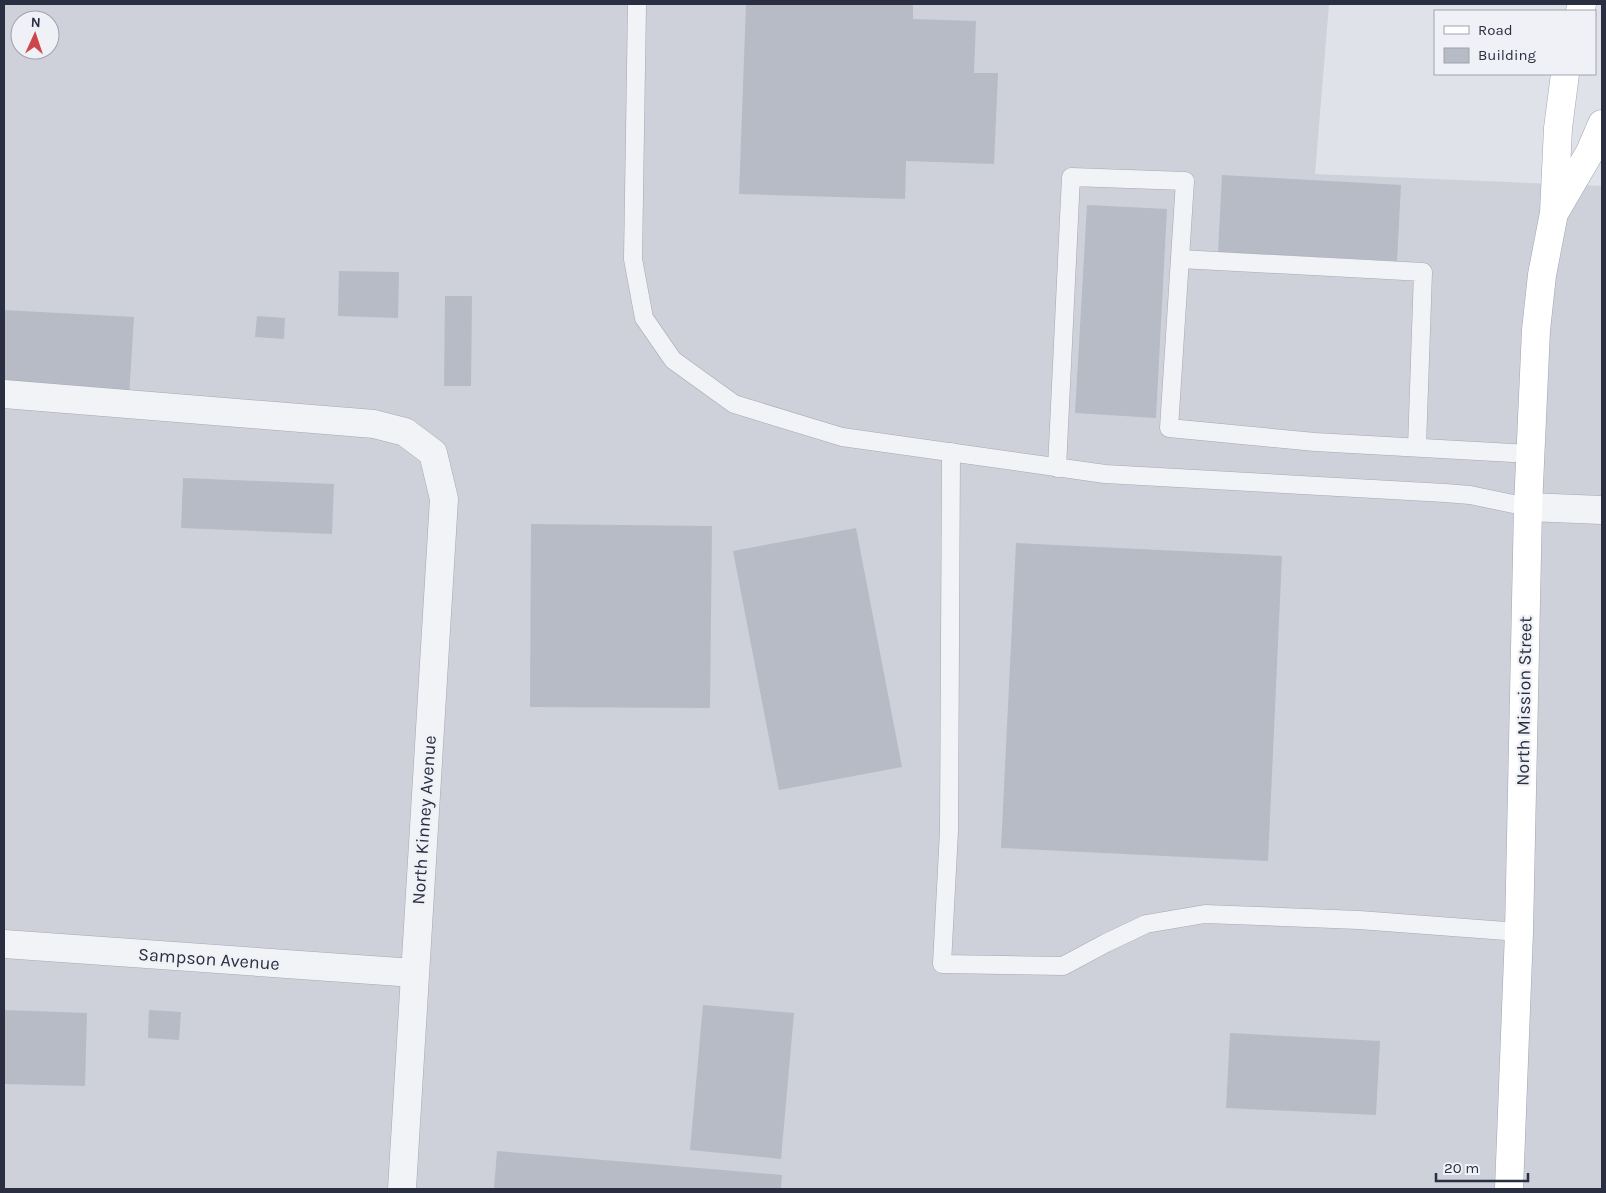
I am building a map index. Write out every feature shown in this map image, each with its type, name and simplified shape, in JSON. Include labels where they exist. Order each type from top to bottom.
[{"type":"main road","name":"North Mission Street","points":[[1509,1189],[1519,932],[1530,454],[1538,302],[1554,213],[1558,128],[1564,75]]},
{"type":"main road","name":"North Mission Street","points":[[1554,213],[1590,152],[1602,124]]},
{"type":"street","name":"North Kinney Avenue","points":[[4,394],[374,424],[405,432],[433,453],[444,499],[402,1189]]},
{"type":"street","points":[[1528,507],[1602,510]]},
{"type":"street","name":"Sampson Avenue","points":[[4,944],[414,973]]},
{"type":"lane","points":[[637,4],[633,259],[644,318],[673,360],[734,404],[842,437],[1058,468],[1134,476],[1470,495],[1528,507]]},
{"type":"lane","points":[[1058,468],[1071,176],[1184,182],[1169,428],[1314,442],[1530,454]]},
{"type":"lane","points":[[1180,259],[1423,272],[1416,447]]},
{"type":"lane","points":[[951,452],[949,831],[942,964],[1063,966],[1146,924],[1205,914],[1359,920],[1519,932]]},
{"type":"shaded area","points":[[4,4],[1329,4],[1315,174],[1602,186],[1602,1189],[4,1189]]},
{"type":"building","points":[[746,4],[913,4],[913,19],[976,21],[974,73],[998,73],[994,164],[906,161],[905,199],[739,194]]},
{"type":"building","points":[[1222,175],[1401,185],[1397,261],[1218,252]]},
{"type":"building","points":[[1087,205],[1167,209],[1156,418],[1075,413]]},
{"type":"building","points":[[339,271],[399,272],[398,318],[338,316]]},
{"type":"building","points":[[445,296],[472,296],[471,386],[444,386]]},
{"type":"building","points":[[4,310],[134,317],[129,397],[4,390]]},
{"type":"building","points":[[257,316],[285,318],[284,339],[255,337]]},
{"type":"building","points":[[183,478],[334,484],[332,534],[181,528]]},
{"type":"building","points":[[531,524],[712,526],[710,708],[530,707]]},
{"type":"building","points":[[856,528],[902,767],[779,790],[733,551]]},
{"type":"building","points":[[1016,543],[1282,556],[1268,861],[1001,848]]},
{"type":"building","points":[[703,1005],[794,1013],[781,1159],[690,1150]]},
{"type":"building","points":[[4,1010],[87,1013],[85,1086],[4,1084]]},
{"type":"building","points":[[149,1010],[181,1012],[179,1040],[148,1038]]},
{"type":"building","points":[[1230,1033],[1380,1041],[1376,1115],[1226,1108]]},
{"type":"building","points":[[497,1151],[782,1175],[781,1189],[494,1189]]}]
